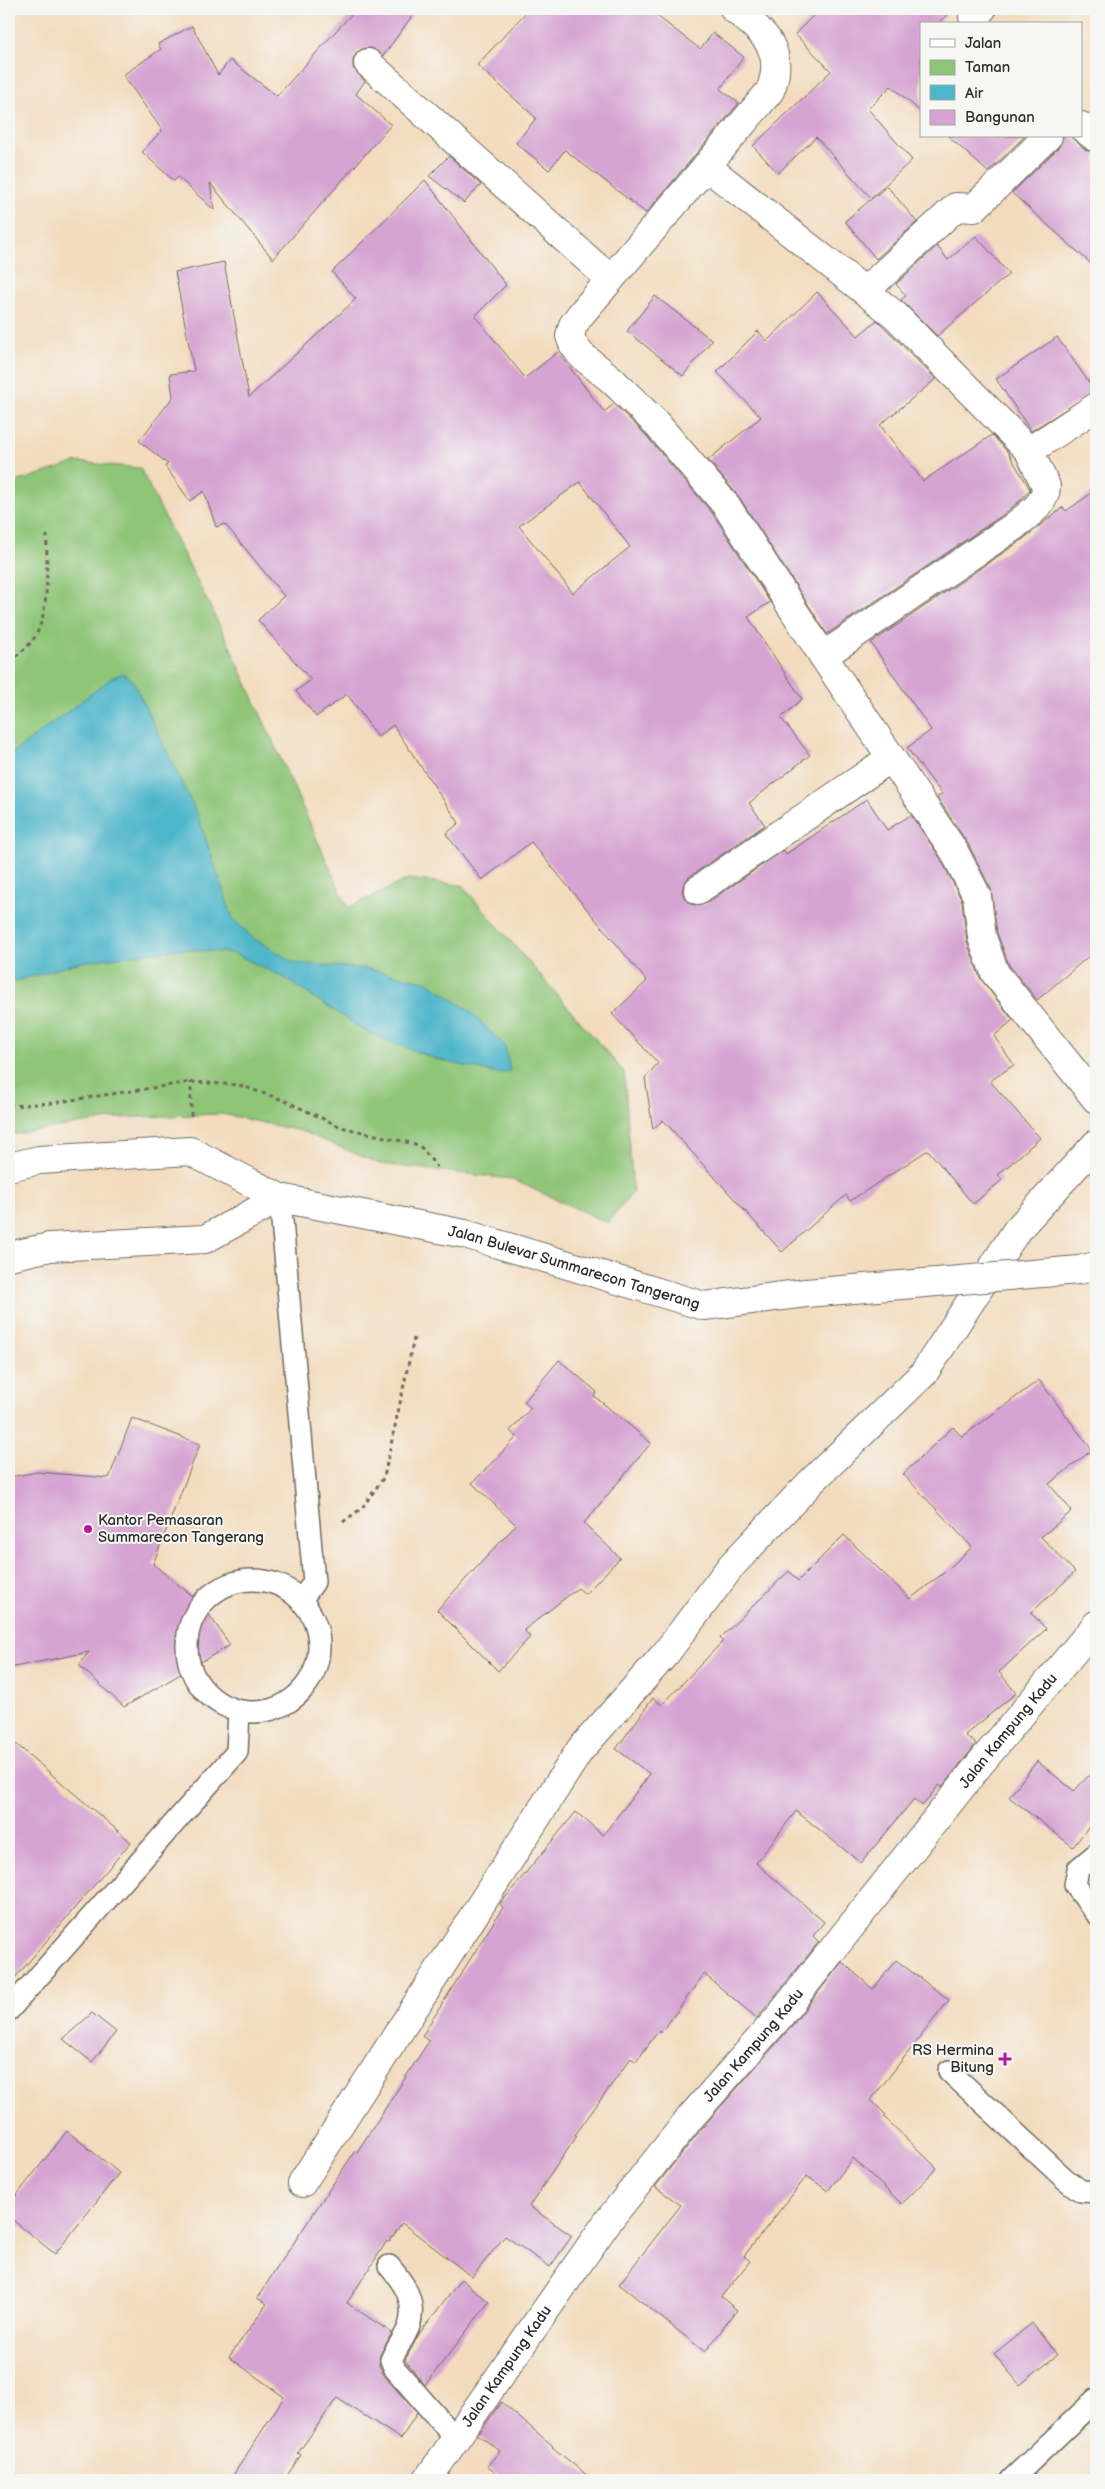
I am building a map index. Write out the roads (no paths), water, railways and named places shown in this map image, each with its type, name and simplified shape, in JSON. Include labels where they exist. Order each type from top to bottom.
[{"type":"street","points":[[734,9],[772,45],[777,61],[776,76],[770,91],[762,103],[610,279],[573,325],[570,336],[581,355],[612,380],[655,422],[726,505],[823,656],[954,851],[977,896],[982,937],[995,973],[1096,1099]]},
{"type":"street","points":[[976,22],[972,17],[982,9]]},
{"type":"street","points":[[368,63],[610,279]]},
{"type":"street","points":[[1082,127],[1096,138]]},
{"type":"street","points":[[865,291],[956,206],[974,208],[1046,138]]},
{"type":"street","points":[[706,166],[895,315],[1029,451],[1046,486],[1046,492],[1040,504],[1013,527],[823,656]]},
{"type":"street","points":[[1029,451],[1096,407]]},
{"type":"street","points":[[698,890],[891,758]]},
{"type":"street","points":[[302,2183],[580,1750],[666,1653],[732,1566],[810,1483],[924,1373],[1018,1230],[1096,1144]]},
{"type":"street","name":"Jalan Bulevar Summarecon Tangerang","points":[[9,1167],[39,1160],[190,1151],[280,1198],[465,1234],[704,1306],[806,1293],[1091,1270]]},
{"type":"street","points":[[9,1256],[50,1247],[205,1239],[280,1198]]},
{"type":"street","name":"Jalan Kampung Kadu","points":[[427,2480],[608,2221],[690,2118],[779,2017],[992,1750],[1096,1625]]},
{"type":"lane","points":[[280,1198],[314,1582],[302,1599]]},
{"type":"lane","points":[[245,1579],[276,1582],[302,1599],[316,1624],[319,1651],[311,1678],[293,1699],[267,1711],[240,1711],[211,1698],[192,1674],[186,1644],[194,1614],[215,1590],[245,1579]]},
{"type":"lane","points":[[9,2010],[237,1752],[240,1711]]},
{"type":"lane","points":[[1096,1854],[1078,1868],[1075,1886],[1096,1913]]},
{"type":"lane","points":[[949,2071],[1065,2179],[1081,2190],[1096,2192]]},
{"type":"lane","points":[[389,2266],[403,2282],[410,2297],[411,2313],[408,2326],[392,2360],[395,2369],[456,2440]]},
{"type":"lane","points":[[1011,2480],[1096,2399]]},
{"type":"water","points":[[123,673],[133,681],[198,816],[233,919],[253,938],[295,963],[368,969],[428,982],[470,1011],[505,1046],[510,1071],[498,1074],[436,1059],[368,1033],[283,977],[233,953],[178,949],[81,962],[9,983],[9,756],[113,677]]},
{"type":"place","name":"Kantor Pemasaran Summarecon Tangerang","points":[[88,1529]]},
{"type":"place","name":"RS Hermina Bitung","points":[[1005,2059]]}]
